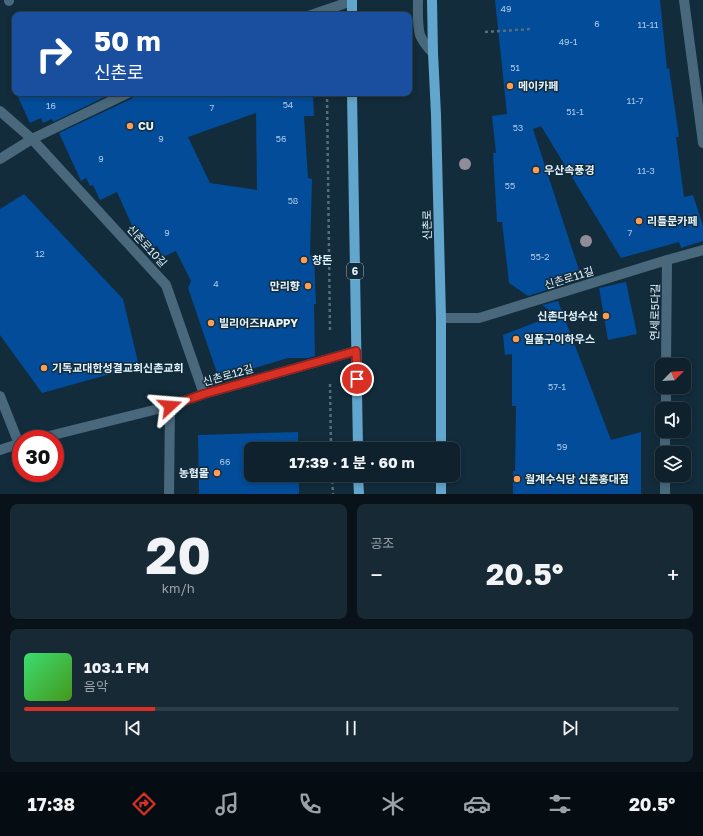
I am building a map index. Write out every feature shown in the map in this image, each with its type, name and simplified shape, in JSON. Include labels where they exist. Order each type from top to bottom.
[{"type":"main road","name":"신촌로","points":[[432,0],[441,318],[441,442]]},
{"type":"main road","points":[[352,1],[352,12]]},
{"type":"main road","name":"6","points":[[352,96],[358,442]]},
{"type":"main road","points":[[358,482],[359,494]]},
{"type":"main road","points":[[441,482],[441,494]]},
{"type":"street","points":[[418,0],[420,35],[424,43],[433,54]]},
{"type":"street","points":[[684,0],[703,143]]},
{"type":"street","points":[[320,12],[352,1]]},
{"type":"street","points":[[0,159],[32,139],[122,96]]},
{"type":"street","name":"신촌로10길","points":[[0,111],[32,139],[166,285],[204,394]]},
{"type":"street","name":"신촌로11길","points":[[441,318],[479,318],[703,250]]},
{"type":"street","name":"연세로5다길","points":[[666,358],[667,260]]},
{"type":"street","name":"신촌로12길","points":[[64,432],[170,406],[204,394],[356,351]]},
{"type":"street","points":[[0,396],[14,430]]},
{"type":"street","points":[[169,494],[170,406]]},
{"type":"street","points":[[0,450],[12,446]]},
{"type":"street","points":[[665,482],[665,494]]},
{"type":"path","points":[[485,32],[531,29]]},
{"type":"path","points":[[327,96],[330,331]]},
{"type":"path","points":[[330,384],[331,442]]},
{"type":"path","points":[[332,482],[333,494]]},
{"type":"building","points":[[495,0],[660,0],[667,69],[669,68],[679,137],[676,137],[684,197],[693,195],[703,226],[703,241],[681,248],[679,242],[621,258],[541,126],[533,129],[579,270],[550,279],[553,288],[528,296],[509,283],[502,222],[497,222],[493,153],[496,153],[492,116],[507,114]]},
{"type":"building","points":[[17,96],[107,96],[53,122],[52,119],[43,123],[41,118],[30,123]]},
{"type":"building","points":[[134,96],[313,96],[314,116],[304,116],[308,178],[312,179],[310,255],[314,255],[316,304],[314,304],[315,356],[308,358],[288,358],[219,379],[188,288],[191,281],[176,251],[163,257],[157,246],[147,250],[141,238],[138,239],[117,192],[100,200],[93,185],[90,186],[86,178],[81,181],[59,133],[131,99]],"holes":[[[256,113],[257,190],[210,183],[188,137]]]},
{"type":"building","points":[[24,194],[123,299],[139,366],[42,393],[0,335],[0,209]]},
{"type":"building","points":[[626,282],[637,334],[608,340],[599,288]]},
{"type":"building","points":[[558,301],[611,440],[641,432],[641,494],[513,494],[513,471],[515,471],[516,406],[512,406],[512,354],[505,355],[503,335],[555,315],[542,305]]},
{"type":"building","points":[[298,432],[298,442],[244,442],[244,482],[299,482],[299,494],[199,494],[198,435]]},
{"type":"place","name":"메이카페","points":[[510,86]]},
{"type":"place","name":"CU","points":[[130,126]]},
{"type":"place","name":"우산속풍경","points":[[536,170]]},
{"type":"place","name":"리틀문카페","points":[[639,221]]},
{"type":"place","name":"창돈","points":[[304,260]]},
{"type":"place","name":"만리향","points":[[308,286]]},
{"type":"place","name":"신촌다성수산","points":[[606,316]]},
{"type":"place","name":"빌리어즈HAPPY","points":[[211,323]]},
{"type":"place","name":"일품구이하우스","points":[[516,339]]},
{"type":"place","name":"기독교대한성결교회신촌교회","points":[[44,368]]},
{"type":"place","name":"농협몰","points":[[217,473]]},
{"type":"place","name":"월계수식당 신촌홍대점","points":[[517,479]]},
{"type":"route","points":[[170,406],[204,394],[356,351],[357,379]]}]
